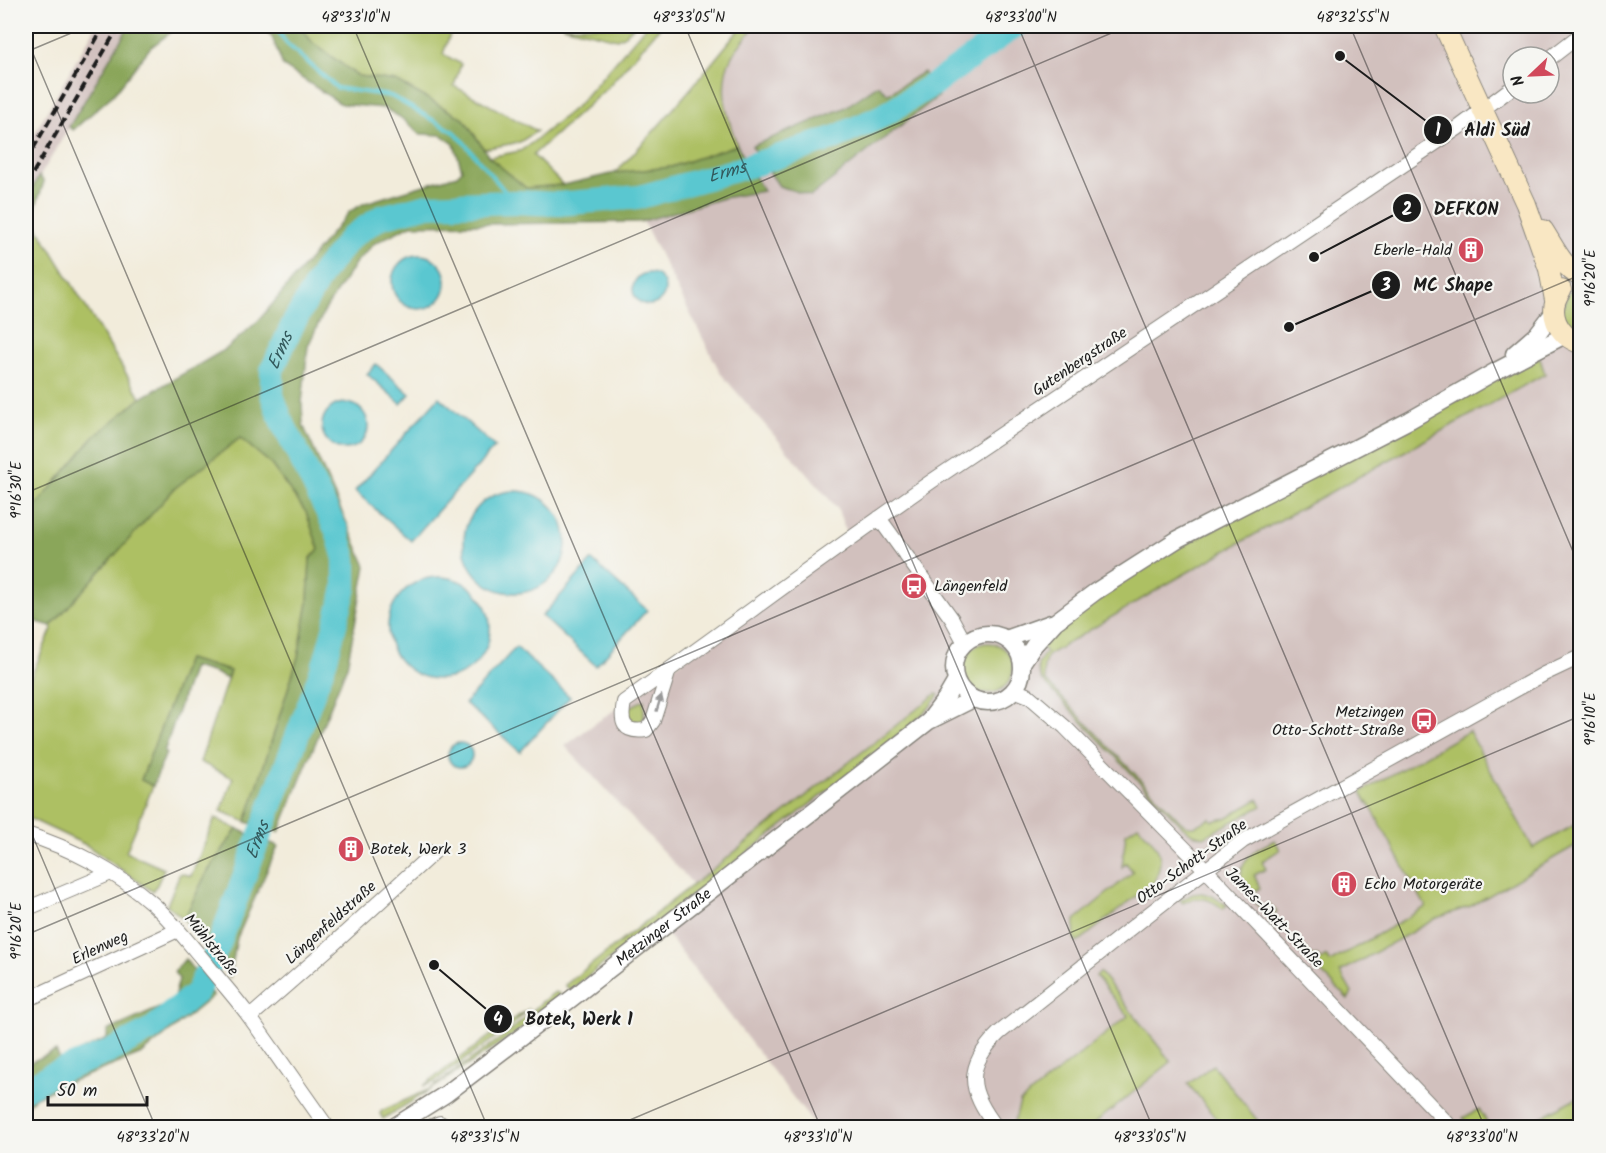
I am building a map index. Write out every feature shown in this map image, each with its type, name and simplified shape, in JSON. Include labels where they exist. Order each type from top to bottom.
[{"type":"main road","points":[[1444,26],[1526,204],[1549,269],[1557,325],[1575,343]]},
{"type":"main road","points":[[1526,204],[1564,263],[1581,277],[1567,284],[1558,294],[1555,306]]},
{"type":"street","points":[[1561,50],[1581,35]]},
{"type":"street","name":"Gutenbergstraße","points":[[669,670],[653,721],[646,730],[635,731],[625,726],[621,715],[624,702],[879,518],[1501,96]]},
{"type":"street","points":[[1496,371],[1537,334],[1555,306]]},
{"type":"street","points":[[1022,663],[1055,621],[1178,539],[1410,420],[1496,371],[1575,343]]},
{"type":"street","points":[[879,518],[952,619],[965,643]]},
{"type":"street","points":[[1006,639],[1055,621]]},
{"type":"street","points":[[992,634],[1006,639],[1016,649],[1022,663],[1021,677],[1014,690],[1006,698],[995,702],[973,699],[956,681],[954,667],[957,654],[965,643],[978,636],[992,634]]},
{"type":"street","name":"Otto-Schott-Straße","points":[[997,1128],[980,1101],[975,1088],[974,1074],[978,1058],[986,1045],[999,1033],[1243,841],[1544,674],[1581,657]]},
{"type":"street","name":"Metzinger Straße","points":[[929,721],[956,681]]},
{"type":"street","name":"James-Watt-Straße","points":[[1014,690],[1029,696],[1065,727],[1206,870],[1452,1128]]},
{"type":"street","name":"Metzinger Straße","points":[[392,1128],[446,1094],[929,721],[973,699]]},
{"type":"street","name":"Mühlstraße","points":[[26,834],[46,840],[111,873],[133,887],[154,905],[178,930],[250,1017],[328,1128]]},
{"type":"street","name":"Längenfeldstraße","points":[[250,1017],[434,852]]},
{"type":"street","points":[[26,909],[111,873]]},
{"type":"street","name":"Erlenweg","points":[[35,996],[178,930]]},
{"type":"shaded area","points":[[96,26],[129,26],[26,200],[26,148]]},
{"type":"shaded area","points":[[754,26],[1580,26],[1580,1127],[816,1127],[663,929],[705,897],[565,746],[849,539],[837,508],[721,374],[623,182]]},
{"type":"green space","points":[[129,26],[179,26],[150,48],[114,94],[73,130],[69,127]]},
{"type":"green space","points":[[262,26],[299,26],[313,43],[358,76],[396,81],[464,119],[489,157],[526,188],[563,185],[615,173],[671,167],[737,145],[763,191],[723,198],[640,222],[411,225],[375,243],[356,262],[325,310],[308,346],[302,403],[303,425],[366,566],[347,666],[279,832],[246,822],[298,657],[308,603],[310,559],[319,549],[306,512],[270,463],[240,438],[175,488],[51,626],[26,619],[26,514],[40,501],[94,437],[141,398],[226,349],[259,320],[350,211],[365,203],[457,175],[462,170],[454,144],[441,135],[420,134],[400,117],[384,108],[341,104],[283,66],[272,37]]},
{"type":"green space","points":[[299,26],[453,26],[443,54],[461,64],[454,86],[537,131],[520,142],[484,149],[464,119],[396,81],[358,76],[313,43]]},
{"type":"green space","points":[[563,26],[634,26],[617,39]]},
{"type":"green space","points":[[646,26],[661,26],[607,88],[533,155],[563,185],[526,188],[489,157],[520,151],[578,105]]},
{"type":"green space","points":[[742,26],[755,26],[727,66],[724,89],[727,112],[737,145],[671,167],[615,173],[680,101]]},
{"type":"green space","points":[[923,72],[938,96],[811,196],[779,186],[752,146],[844,108],[878,85],[888,94]]},
{"type":"green space","points":[[39,176],[44,182],[26,230],[26,200]]},
{"type":"green space","points":[[32,218],[141,398],[94,437],[40,501],[26,514],[26,230]]},
{"type":"green space","points":[[1580,285],[1580,335],[1570,329],[1561,312],[1569,292]]},
{"type":"green space","points":[[1539,356],[1545,374],[1167,584],[1048,655],[1044,667],[1045,680],[1182,823],[1193,826],[1210,818],[1212,821],[1226,818],[1258,799],[1262,806],[1204,837],[1192,834],[1042,680],[1038,665],[1046,652],[1041,646],[1072,616],[1138,569]]},
{"type":"green space","points":[[240,438],[270,463],[306,512],[319,549],[310,559],[308,603],[298,657],[246,822],[221,811],[233,778],[200,762],[230,671],[187,659],[141,780],[153,786],[126,852],[164,869],[152,891],[86,845],[26,818],[26,688],[52,629],[51,626],[175,488]]},
{"type":"green space","points":[[983,643],[993,643],[1006,650],[1013,663],[1013,673],[1006,686],[993,693],[983,693],[974,689],[967,682],[963,673],[963,663],[967,654],[974,647]]},
{"type":"green space","points":[[187,659],[230,671],[227,679],[193,667],[164,752],[166,753],[153,786],[141,780]]},
{"type":"green space","points":[[936,694],[939,695],[929,708],[902,733],[570,990],[565,985]]},
{"type":"green space","points":[[644,700],[644,715],[641,722],[634,725],[629,723],[628,708]]},
{"type":"green space","points":[[1469,731],[1533,848],[1580,822],[1580,843],[1471,906],[1437,918],[1340,972],[1352,993],[1348,999],[1299,950],[1300,943],[1313,957],[1317,956],[1321,960],[1326,956],[1330,962],[1426,907],[1361,792]]},
{"type":"green space","points":[[215,818],[237,829],[206,874],[184,919],[167,905],[180,873],[191,876]]},
{"type":"green space","points":[[1138,825],[1155,844],[1160,857],[1154,882],[1077,943],[1074,939],[1075,920],[1133,872],[1126,863],[1122,867],[1126,833]]},
{"type":"green space","points":[[1233,828],[1238,836],[1222,845],[1205,849],[1224,833]]},
{"type":"green space","points":[[237,829],[278,846],[237,938],[230,977],[184,919],[206,874]]},
{"type":"green space","points":[[1275,840],[1280,850],[1262,861],[1266,869],[1254,875],[1260,888],[1250,894],[1261,907],[1268,903],[1277,912],[1269,917],[1249,895],[1244,886],[1242,869],[1246,860],[1254,852]]},
{"type":"green space","points":[[1202,893],[1227,905],[1223,909],[1204,899],[1199,898],[1183,903],[1180,900]]},
{"type":"green space","points":[[185,959],[213,996],[142,1054],[67,1083],[36,1097],[26,1106],[26,1064],[56,1051],[60,1060],[107,1039],[107,1031],[173,1002],[179,979],[174,972]]},
{"type":"green space","points":[[1100,972],[1171,1062],[1090,1127],[1014,1127],[1020,1102],[1128,1016],[1096,976]]},
{"type":"green space","points":[[555,992],[560,994],[559,998],[516,1033],[430,1090],[383,1119],[381,1111],[430,1089],[513,1029]]},
{"type":"green space","points":[[529,1009],[511,1026],[434,1082],[423,1086],[507,1023]]},
{"type":"green space","points":[[1213,1065],[1258,1121],[1250,1127],[1224,1127],[1188,1084]]},
{"type":"green space","points":[[1580,1096],[1580,1127],[1523,1127]]},
{"type":"green space","points":[[1479,1109],[1490,1127],[1473,1127],[1463,1118]]},
{"type":"water","points":[[419,255],[429,257],[438,263],[444,272],[446,282],[444,292],[438,301],[429,307],[419,309],[409,307],[400,301],[394,292],[392,282],[394,272],[400,263],[409,257]]},
{"type":"water","points":[[649,273],[660,278],[665,289],[660,300],[649,305],[638,300],[633,289],[638,278]]},
{"type":"water","points":[[376,364],[410,394],[401,404],[367,374]]},
{"type":"water","points":[[439,397],[495,447],[411,541],[355,491]]},
{"type":"water","points":[[345,403],[361,410],[368,426],[361,442],[345,449],[329,442],[322,426],[329,410]]},
{"type":"water","points":[[515,491],[535,495],[551,506],[562,522],[566,542],[562,562],[551,578],[535,589],[515,593],[495,589],[479,578],[468,562],[464,542],[468,522],[479,506],[495,495]]},
{"type":"water","points":[[592,560],[647,610],[596,666],[542,616]]},
{"type":"water","points":[[439,577],[459,581],[475,592],[486,608],[490,628],[486,648],[475,664],[459,675],[439,679],[419,675],[403,664],[392,648],[388,628],[392,608],[403,592],[419,581]]},
{"type":"water","points":[[516,647],[570,697],[520,752],[465,703]]},
{"type":"water","points":[[460,743],[465,744],[471,750],[471,760],[465,766],[460,767],[455,766],[449,760],[448,755],[449,750],[455,744]]},
{"type":"waterway","points":[[275,26],[286,43],[337,88],[391,96],[456,133],[514,202]]},
{"type":"waterway","name":"Erms","points":[[26,1089],[50,1075],[111,1051],[151,1030],[197,992],[218,947],[326,659],[345,588],[345,559],[337,531],[281,420],[272,395],[272,370],[293,324],[323,272],[351,237],[381,217],[428,205],[514,202],[558,204],[640,197],[743,168],[834,138],[882,116],[937,82],[1015,26]]},
{"type":"railway","points":[[26,161],[104,26]]},
{"type":"railway","points":[[26,185],[119,26]]},
{"type":"place","name":"Aldi Süd","points":[[1340,56]]},
{"type":"place","name":"Eberle-Hald","points":[[1471,250]]},
{"type":"place","name":"DEFKON","points":[[1314,257]]},
{"type":"place","name":"MC Shape","points":[[1289,327]]},
{"type":"place","name":"Längenfeld","points":[[914,586]]},
{"type":"place","name":"Metzingen Otto-Schott-Straße","points":[[1424,721]]},
{"type":"place","name":"Botek, Werk 3","points":[[351,849]]},
{"type":"place","name":"Echo Motorgeräte","points":[[1344,884]]},
{"type":"place","name":"Botek, Werk 1","points":[[434,965]]}]
